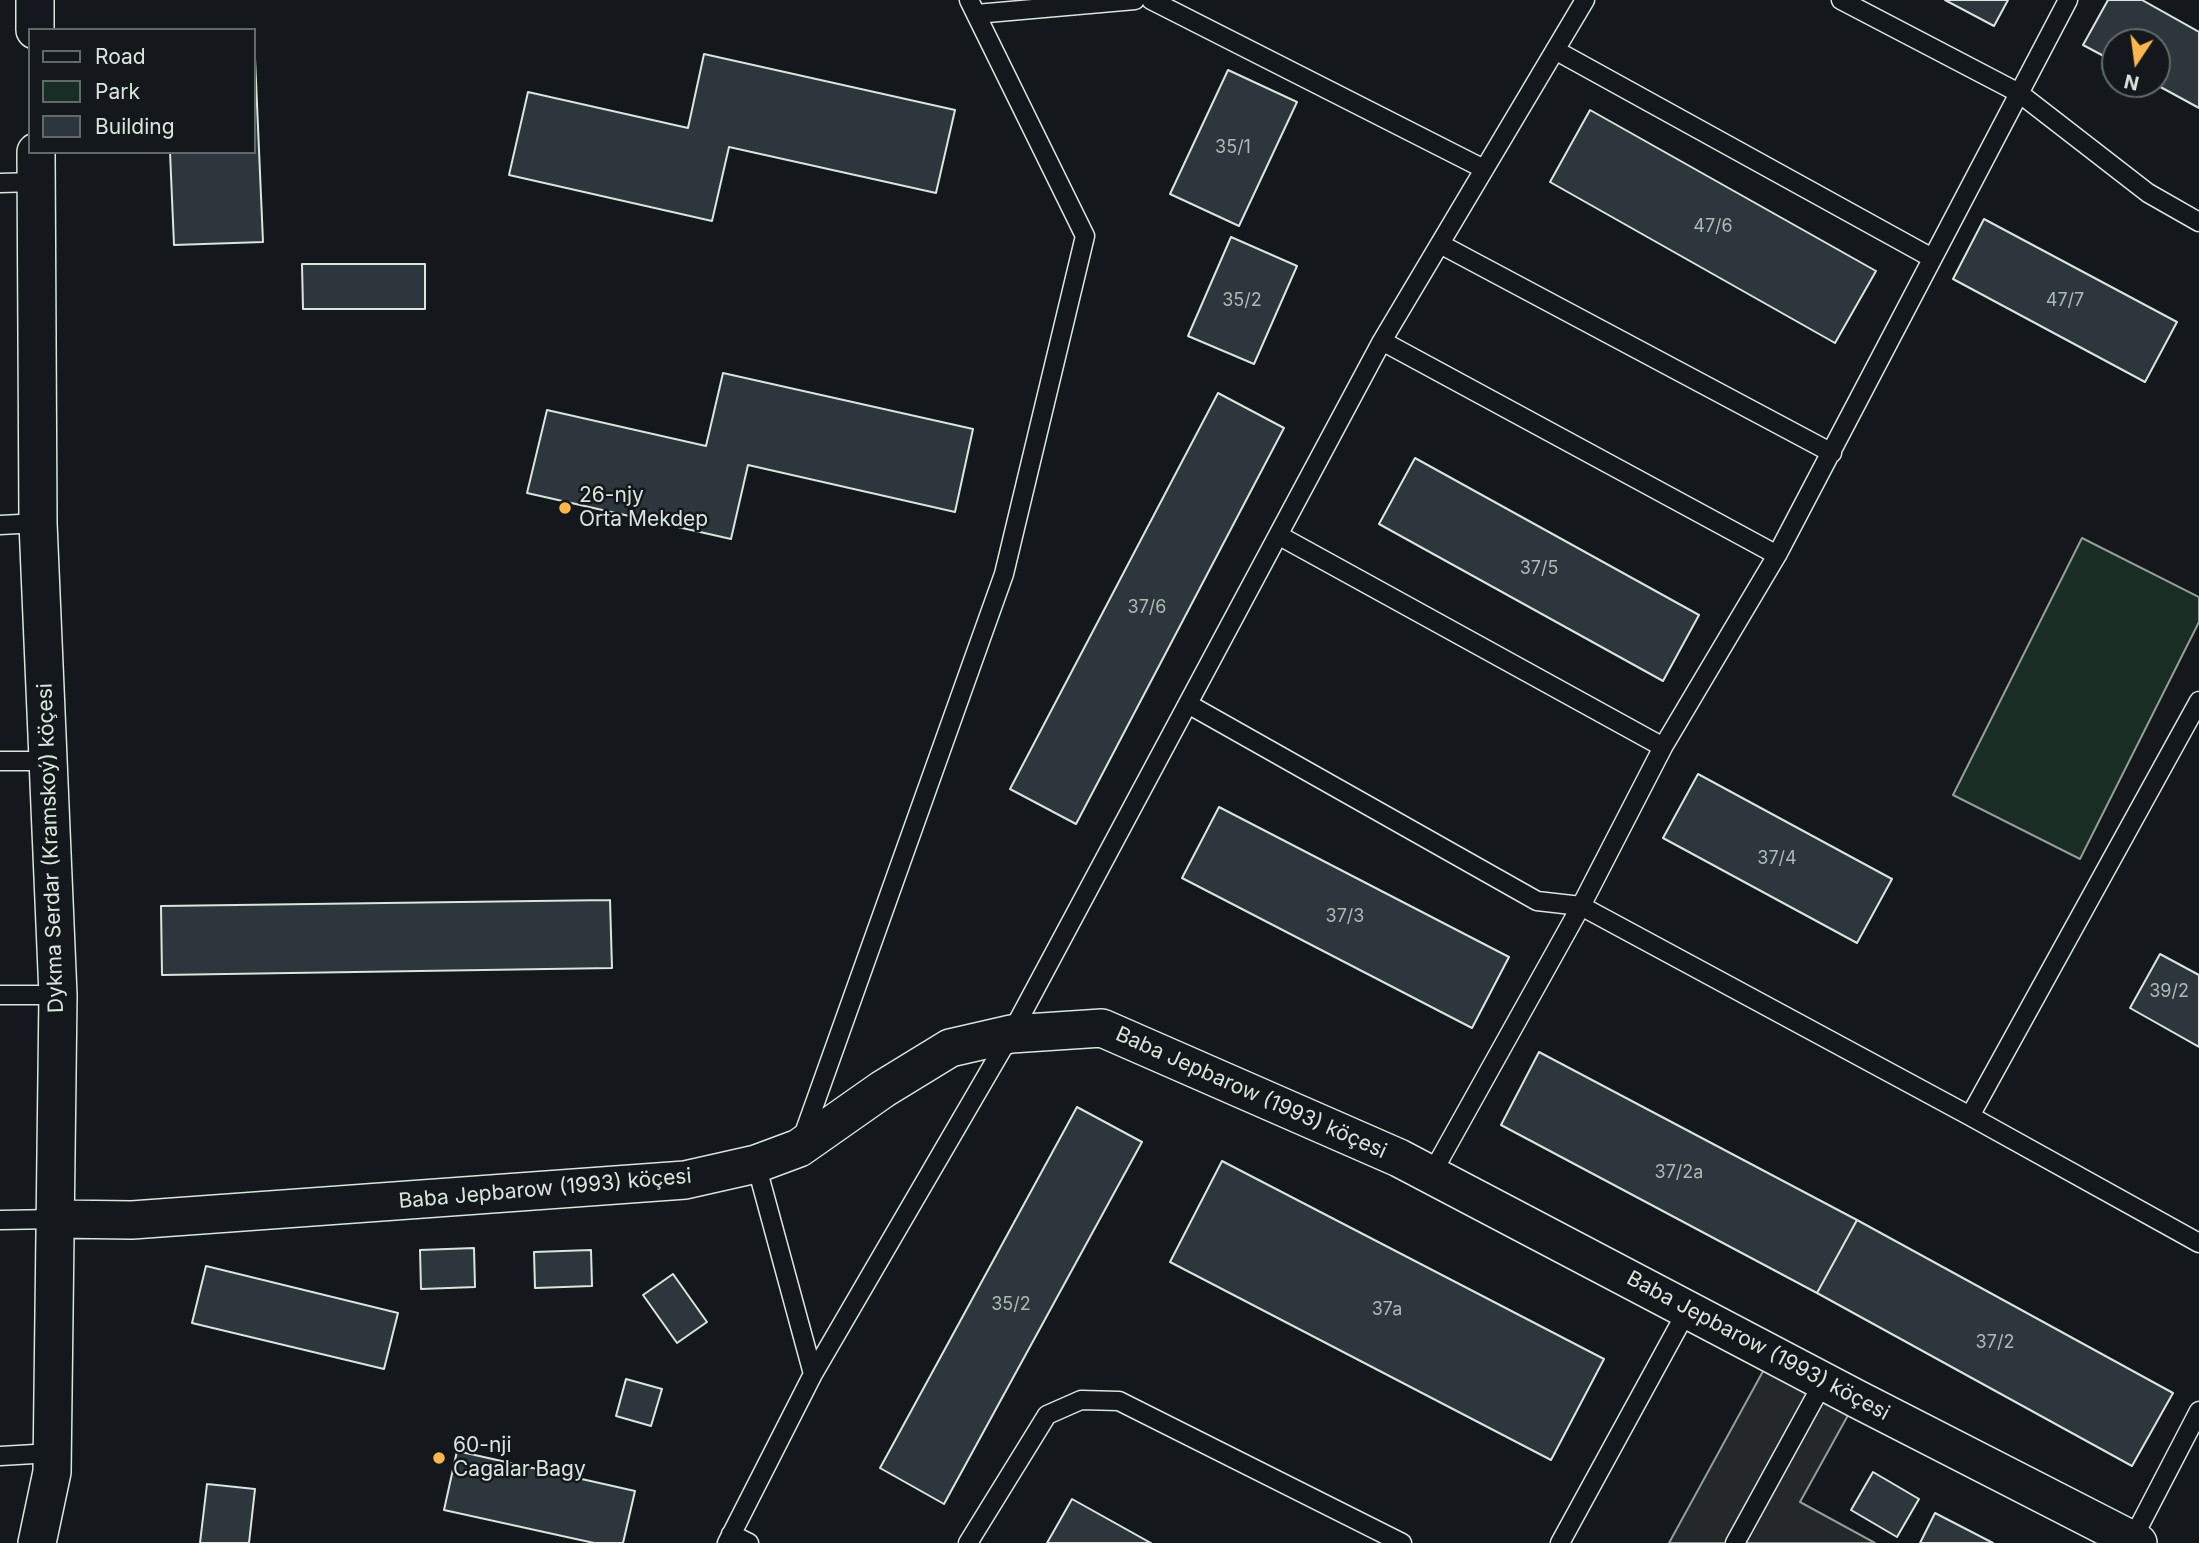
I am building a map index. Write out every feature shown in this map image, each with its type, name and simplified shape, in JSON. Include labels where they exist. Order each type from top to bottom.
[{"type":"street","points":[[34,0],[35,28]]},
{"type":"street","name":"Dykma Serdar (Kramskoý) köçesi","points":[[36,167],[38,523],[58,995],[52,1472],[37,1543]]},
{"type":"street","name":"Baba Jepbarow (1993) köçesi","points":[[56,1219],[132,1220],[685,1180],[756,1164],[799,1148],[950,1048],[1011,1034],[1102,1028],[1399,1158],[2135,1541]]},
{"type":"lane","points":[[799,1148],[1004,574],[1085,236],[972,7],[1135,0]]},
{"type":"lane","points":[[1151,0],[1484,170]]},
{"type":"lane","points":[[750,1543],[729,1538],[813,1374],[1011,1034],[1382,341],[1585,0]]},
{"type":"lane","points":[[1841,0],[2019,93],[2148,193],[2199,222]]},
{"type":"lane","points":[[1431,1175],[1581,906],[1664,747],[1777,555],[2068,0]]},
{"type":"lane","points":[[1555,51],[1932,258]]},
{"type":"lane","points":[[0,183],[36,167]]},
{"type":"lane","points":[[1440,244],[1832,453]]},
{"type":"lane","points":[[1382,341],[1777,555]]},
{"type":"lane","points":[[0,525],[38,523]]},
{"type":"lane","points":[[1278,535],[1664,747]]},
{"type":"lane","points":[[1970,1116],[2199,701]]},
{"type":"lane","points":[[1188,705],[1537,901],[1581,906],[2199,1243]]},
{"type":"lane","points":[[0,761],[47,761]]},
{"type":"lane","points":[[0,995],[58,995]]},
{"type":"lane","points":[[756,1164],[813,1374]]},
{"type":"lane","points":[[0,1220],[56,1219]]},
{"type":"lane","points":[[1560,1543],[1688,1308]]},
{"type":"lane","points":[[1735,1543],[1824,1381]]},
{"type":"lane","points":[[968,1543],[1047,1415],[1081,1400],[1119,1401],[1402,1543]]},
{"type":"lane","points":[[2135,1541],[2199,1411]]},
{"type":"lane","points":[[0,1456],[52,1454]]},
{"type":"green space","points":[[2082,538],[2199,597],[2199,622],[2080,859],[1953,795]]},
{"type":"shaded area","points":[[1773,1353],[1857,1399],[1800,1502],[1875,1543],[1669,1543]]},
{"type":"building","points":[[1945,0],[2008,0],[1994,26]]},
{"type":"building","points":[[2108,0],[2142,0],[2199,32],[2199,108],[2171,93],[2171,28],[2101,28],[2101,55],[2083,45]]},
{"type":"building","points":[[704,54],[955,110],[936,193],[729,147],[712,221],[509,175],[528,92],[688,128]]},
{"type":"building","points":[[1228,70],[1297,102],[1239,226],[1170,194]]},
{"type":"building","points":[[256,81],[263,242],[174,245],[170,154],[256,154]]},
{"type":"building","points":[[1590,110],[1876,271],[1835,343],[1550,182]]},
{"type":"building","points":[[1984,219],[2177,322],[2145,382],[1953,279]]},
{"type":"building","points":[[1231,237],[1297,266],[1254,364],[1188,336]]},
{"type":"building","points":[[302,264],[425,264],[425,309],[303,309]]},
{"type":"building","points":[[723,373],[973,429],[955,512],[748,465],[731,539],[527,493],[547,410],[706,446]]},
{"type":"building","points":[[1218,393],[1284,428],[1076,824],[1010,789]]},
{"type":"building","points":[[1415,458],[1699,615],[1663,681],[1379,524]]},
{"type":"building","points":[[1698,774],[1892,879],[1857,943],[1663,838]]},
{"type":"building","points":[[1219,807],[1509,957],[1472,1028],[1182,878]]},
{"type":"building","points":[[610,900],[612,968],[162,975],[161,906]]},
{"type":"building","points":[[2160,954],[2199,975],[2199,1047],[2130,1008]]},
{"type":"building","points":[[1539,1052],[1857,1220],[1817,1293],[1501,1125]]},
{"type":"building","points":[[1077,1107],[1142,1142],[944,1504],[880,1468]]},
{"type":"building","points":[[1222,1161],[1604,1359],[1551,1460],[1170,1262]]},
{"type":"building","points":[[1857,1220],[2173,1393],[2132,1466],[1817,1293]]},
{"type":"building","points":[[474,1248],[475,1287],[421,1289],[420,1250]]},
{"type":"building","points":[[591,1250],[592,1286],[535,1288],[534,1252]]},
{"type":"building","points":[[206,1266],[398,1313],[384,1369],[192,1323]]},
{"type":"building","points":[[673,1274],[707,1322],[677,1343],[643,1295]]},
{"type":"building","points":[[626,1379],[662,1389],[651,1426],[616,1416]]},
{"type":"building","points":[[457,1451],[635,1491],[623,1543],[594,1543],[444,1510]]},
{"type":"building","points":[[1873,1472],[1919,1499],[1897,1537],[1851,1510]]},
{"type":"building","points":[[207,1484],[255,1489],[249,1543],[200,1543]]},
{"type":"building","points":[[1072,1499],[1151,1543],[1047,1543]]},
{"type":"building","points":[[1935,1513],[1993,1543],[1920,1543]]},
{"type":"place","name":"26-njy Orta Mekdep","points":[[565,508]]},
{"type":"place","name":"60-nji Cagalar Bagy","points":[[439,1458]]}]
